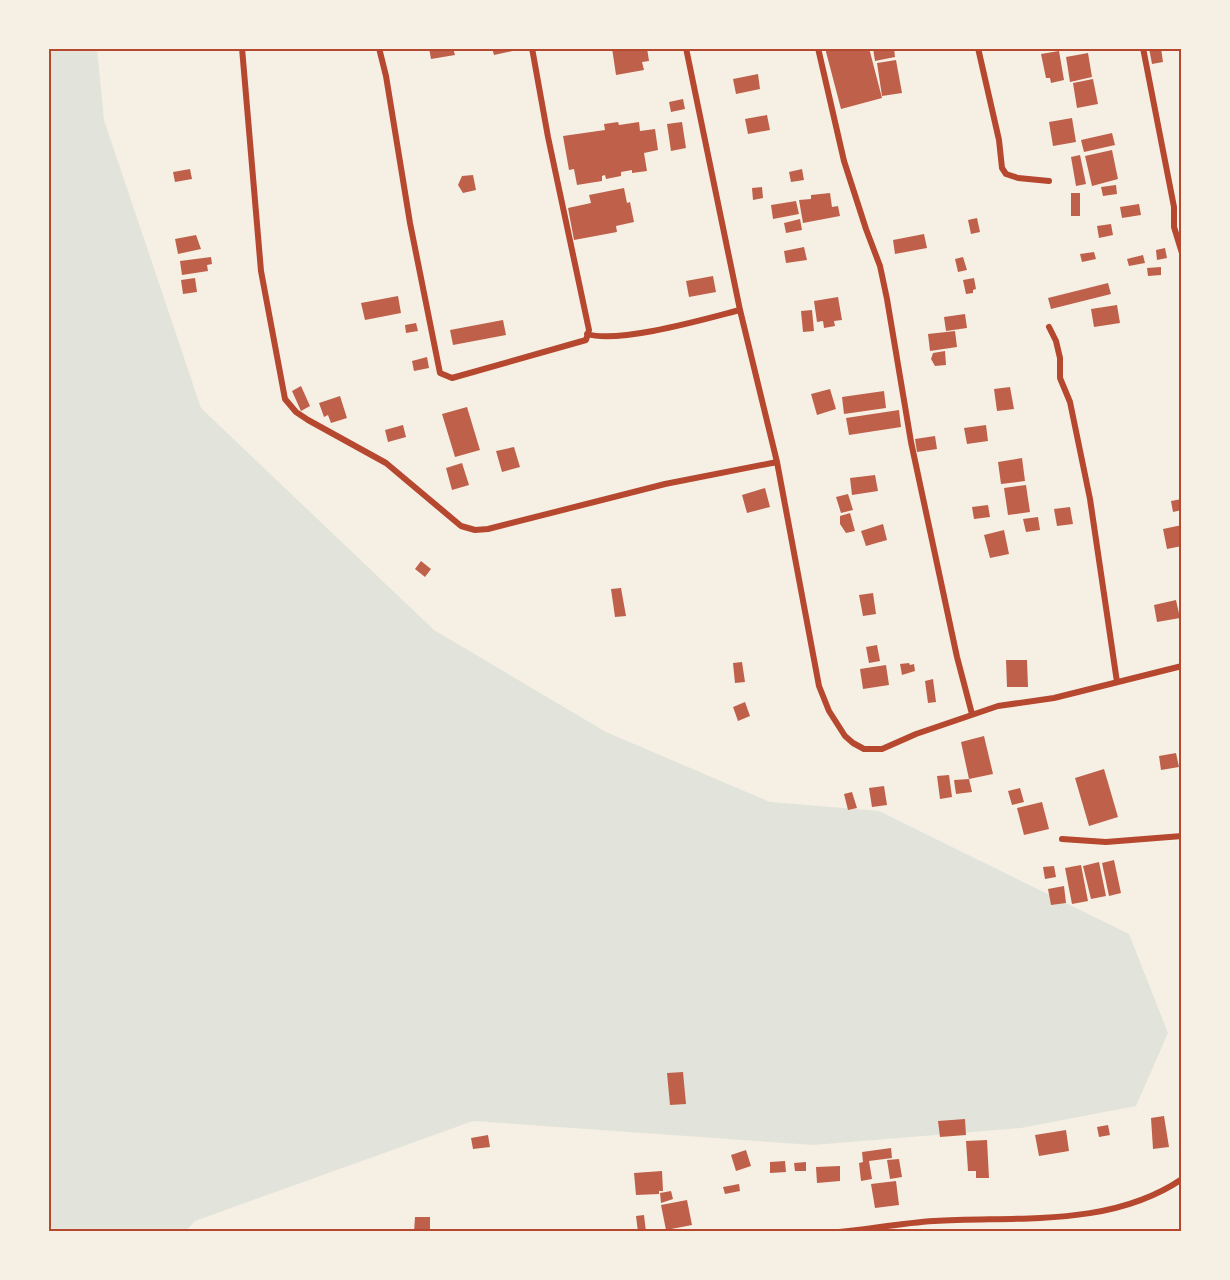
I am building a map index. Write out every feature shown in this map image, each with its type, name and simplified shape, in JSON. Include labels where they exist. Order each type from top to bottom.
[{"type":"street","points":[[242,48],[261,271],[285,399],[296,412],[386,463],[461,526],[476,530],[488,529],[675,482],[777,462]]},
{"type":"street","points":[[379,48],[410,223],[440,373],[452,378],[586,340],[589,330],[548,137],[532,48]]},
{"type":"street","points":[[686,48],[740,310],[777,462],[819,686],[829,711],[845,736],[864,749],[882,749],[916,734],[998,706],[1054,698],[1182,666]]},
{"type":"street","points":[[818,48],[844,161],[880,266],[911,442],[957,657],[972,714]]},
{"type":"street","points":[[978,48],[999,140],[1002,168],[1006,174],[1018,178],[1049,181]]},
{"type":"street","points":[[1143,48],[1174,207],[1174,227],[1182,253]]},
{"type":"street","points":[[1174,207],[1182,205]]},
{"type":"street","points":[[588,334],[607,337],[650,331],[740,310]]},
{"type":"street","points":[[1049,327],[1056,341],[1060,358],[1060,378],[1070,402],[1090,499],[1116,682]]},
{"type":"street","points":[[1062,839],[1106,842],[1182,837]]},
{"type":"street","points":[[839,1232],[935,1221],[1071,1216],[1146,1199],[1168,1189],[1182,1179]]},
{"type":"shaded area","points":[[48,48],[97,48],[104,120],[201,408],[434,630],[606,732],[770,802],[879,811],[1129,934],[1168,1033],[1136,1106],[1021,1128],[813,1145],[473,1121],[195,1221],[185,1232],[48,1232]]},
{"type":"building","points":[[429,48],[453,48],[455,55],[431,59]]},
{"type":"building","points":[[492,48],[516,48],[517,50],[494,55]]},
{"type":"building","points":[[612,48],[647,48],[649,61],[642,62],[644,70],[616,75]]},
{"type":"building","points":[[825,48],[869,48],[882,98],[841,109]]},
{"type":"building","points":[[873,48],[894,48],[895,57],[875,61]]},
{"type":"building","points":[[1149,48],[1161,48],[1163,62],[1152,64]]},
{"type":"building","points":[[1059,51],[1064,80],[1051,83],[1050,78],[1046,78],[1041,54]]},
{"type":"building","points":[[1088,53],[1092,77],[1070,82],[1066,57]]},
{"type":"building","points":[[896,60],[902,93],[882,96],[877,63]]},
{"type":"building","points":[[758,74],[760,89],[736,94],[733,79]]},
{"type":"building","points":[[1093,79],[1098,104],[1077,108],[1073,83]]},
{"type":"building","points":[[683,99],[685,109],[671,112],[669,102]]},
{"type":"building","points":[[767,115],[770,130],[748,134],[745,119]]},
{"type":"building","points":[[1072,118],[1076,142],[1053,146],[1049,122]]},
{"type":"building","points":[[618,122],[619,125],[639,122],[640,131],[655,129],[658,150],[644,153],[647,171],[621,172],[621,176],[606,179],[605,175],[602,176],[602,181],[577,185],[574,169],[569,170],[563,136],[605,130],[604,124]]},
{"type":"building","points":[[682,122],[686,148],[671,151],[667,124]]},
{"type":"building","points":[[1112,133],[1115,145],[1084,152],[1081,140]]},
{"type":"building","points":[[1112,150],[1118,179],[1092,186],[1085,156]]},
{"type":"building","points":[[1080,155],[1086,184],[1076,186],[1071,157]]},
{"type":"building","points":[[190,169],[192,179],[175,182],[173,172]]},
{"type":"building","points":[[802,169],[804,180],[791,182],[789,172]]},
{"type":"building","points":[[473,175],[476,190],[463,193],[458,185],[462,176]]},
{"type":"building","points":[[1116,185],[1117,194],[1103,196],[1101,187]]},
{"type":"building","points":[[762,187],[763,198],[753,200],[752,188]]},
{"type":"building","points":[[624,188],[627,203],[630,202],[634,222],[616,226],[617,232],[574,240],[568,208],[591,203],[589,195]]},
{"type":"building","points":[[830,193],[832,207],[838,206],[840,216],[803,223],[799,200],[811,199],[811,195]]},
{"type":"building","points":[[1071,193],[1080,193],[1080,216],[1071,216]]},
{"type":"building","points":[[796,201],[799,214],[773,219],[771,205]]},
{"type":"building","points":[[1139,204],[1141,215],[1122,218],[1120,207]]},
{"type":"building","points":[[977,218],[980,232],[971,234],[968,220]]},
{"type":"building","points":[[800,219],[802,230],[786,233],[784,223]]},
{"type":"building","points":[[1111,224],[1113,235],[1099,238],[1097,226]]},
{"type":"building","points":[[924,234],[927,248],[895,254],[893,240]]},
{"type":"building","points":[[196,235],[201,249],[178,254],[175,239]]},
{"type":"building","points":[[804,247],[807,260],[786,263],[784,251]]},
{"type":"building","points":[[1165,248],[1167,258],[1157,260],[1156,250]]},
{"type":"building","points":[[1094,252],[1096,259],[1082,262],[1080,254]]},
{"type":"building","points":[[1143,255],[1145,263],[1129,266],[1127,259]]},
{"type":"building","points":[[211,257],[212,264],[207,265],[208,271],[182,275],[180,261]]},
{"type":"building","points":[[963,257],[967,270],[958,272],[955,259]]},
{"type":"building","points":[[1161,267],[1161,275],[1148,276],[1147,268]]},
{"type":"building","points":[[713,276],[716,292],[689,297],[686,281]]},
{"type":"building","points":[[195,278],[197,292],[183,294],[181,280]]},
{"type":"building","points":[[974,278],[976,289],[973,293],[966,294],[963,280]]},
{"type":"building","points":[[1108,283],[1111,294],[1051,309],[1048,298]]},
{"type":"building","points":[[398,296],[401,313],[365,320],[361,303]]},
{"type":"building","points":[[838,297],[842,320],[834,321],[835,326],[824,328],[823,321],[817,322],[814,301]]},
{"type":"building","points":[[1117,305],[1120,323],[1094,327],[1091,309]]},
{"type":"building","points":[[812,310],[814,331],[803,332],[801,311]]},
{"type":"building","points":[[965,314],[967,328],[946,331],[944,317]]},
{"type":"building","points":[[503,320],[506,335],[453,345],[450,330]]},
{"type":"building","points":[[416,323],[418,331],[406,333],[405,325]]},
{"type":"building","points":[[955,331],[957,347],[930,351],[928,334]]},
{"type":"building","points":[[945,351],[946,365],[935,366],[931,359],[933,353]]},
{"type":"building","points":[[427,357],[429,368],[414,371],[412,361]]},
{"type":"building","points":[[301,386],[310,406],[301,411],[292,391]]},
{"type":"building","points":[[1010,387],[1014,409],[997,411],[994,389]]},
{"type":"building","points":[[830,389],[836,409],[817,415],[811,394]]},
{"type":"building","points":[[884,391],[886,408],[844,414],[842,397]]},
{"type":"building","points":[[340,396],[347,418],[331,423],[328,415],[324,417],[319,403]]},
{"type":"building","points":[[467,407],[480,450],[455,457],[442,414]]},
{"type":"building","points":[[899,410],[901,427],[849,435],[846,418]]},
{"type":"building","points":[[403,425],[406,437],[388,442],[385,430]]},
{"type":"building","points":[[986,425],[988,441],[967,444],[964,428]]},
{"type":"building","points":[[935,436],[937,449],[917,452],[915,439]]},
{"type":"building","points":[[514,447],[520,467],[502,472],[496,451]]},
{"type":"building","points":[[1022,458],[1025,481],[1001,484],[998,462]]},
{"type":"building","points":[[462,463],[469,485],[452,490],[446,468]]},
{"type":"building","points":[[875,475],[878,491],[852,495],[850,478]]},
{"type":"building","points":[[1026,485],[1030,512],[1008,515],[1004,488]]},
{"type":"building","points":[[765,488],[770,507],[747,513],[742,495]]},
{"type":"building","points":[[848,494],[853,510],[841,513],[836,497]]},
{"type":"building","points":[[1182,499],[1182,510],[1173,512],[1171,501]]},
{"type":"building","points":[[988,505],[990,517],[974,519],[972,507]]},
{"type":"building","points":[[1070,507],[1073,524],[1057,526],[1054,509]]},
{"type":"building","points":[[850,513],[855,531],[846,533],[840,524],[840,516]]},
{"type":"building","points":[[1038,517],[1040,530],[1026,532],[1023,519]]},
{"type":"building","points":[[883,524],[887,540],[866,546],[861,531]]},
{"type":"building","points":[[1182,525],[1182,546],[1167,549],[1163,529]]},
{"type":"building","points":[[1004,530],[1009,554],[990,558],[984,535]]},
{"type":"building","points":[[421,561],[431,569],[425,577],[415,569]]},
{"type":"building","points":[[621,588],[626,616],[615,617],[611,589]]},
{"type":"building","points":[[873,593],[876,614],[863,616],[859,595]]},
{"type":"building","points":[[1176,600],[1180,618],[1157,622],[1154,605]]},
{"type":"building","points":[[877,645],[880,661],[869,663],[866,647]]},
{"type":"building","points":[[1006,660],[1027,660],[1028,687],[1007,687]]},
{"type":"building","points":[[742,662],[745,682],[735,683],[733,663]]},
{"type":"building","points":[[900,664],[914,664],[915,671],[902,675]]},
{"type":"building","points":[[886,665],[889,685],[863,689],[860,669]]},
{"type":"building","points":[[933,679],[936,702],[928,703],[925,681]]},
{"type":"building","points":[[745,702],[750,716],[738,721],[733,707]]},
{"type":"building","points":[[984,736],[993,774],[969,779],[961,742]]},
{"type":"building","points":[[1176,753],[1179,767],[1161,770],[1159,756]]},
{"type":"building","points":[[1104,769],[1118,817],[1089,826],[1075,778]]},
{"type":"building","points":[[949,775],[952,797],[940,799],[937,776]]},
{"type":"building","points":[[969,779],[972,792],[956,794],[954,780]]},
{"type":"building","points":[[884,786],[887,805],[872,807],[869,788]]},
{"type":"building","points":[[1020,788],[1024,802],[1012,805],[1008,791]]},
{"type":"building","points":[[852,792],[857,808],[848,810],[844,794]]},
{"type":"building","points":[[1042,802],[1049,829],[1024,835],[1017,808]]},
{"type":"building","points":[[1114,860],[1121,893],[1109,896],[1102,863]]},
{"type":"building","points":[[1099,862],[1106,896],[1091,899],[1083,866]]},
{"type":"building","points":[[1081,865],[1088,901],[1072,904],[1065,868]]},
{"type":"building","points":[[1054,866],[1056,877],[1045,879],[1043,867]]},
{"type":"building","points":[[1064,886],[1066,903],[1051,905],[1048,889]]},
{"type":"building","points":[[683,1072],[686,1104],[670,1105],[667,1073]]},
{"type":"building","points":[[1164,1116],[1169,1147],[1153,1149],[1151,1118]]},
{"type":"building","points":[[965,1119],[966,1135],[940,1137],[938,1121]]},
{"type":"building","points":[[1108,1125],[1110,1135],[1099,1137],[1097,1127]]},
{"type":"building","points":[[1066,1130],[1069,1151],[1039,1156],[1035,1135]]},
{"type":"building","points":[[488,1135],[490,1147],[473,1149],[471,1138]]},
{"type":"building","points":[[987,1140],[989,1178],[976,1178],[976,1171],[968,1171],[966,1141]]},
{"type":"building","points":[[891,1148],[892,1158],[869,1161],[872,1179],[861,1181],[859,1163],[863,1162],[862,1152]]},
{"type":"building","points":[[746,1150],[751,1166],[736,1171],[731,1155]]},
{"type":"building","points":[[899,1159],[902,1177],[890,1179],[887,1160]]},
{"type":"building","points":[[785,1161],[786,1172],[770,1173],[770,1162]]},
{"type":"building","points":[[806,1162],[806,1171],[795,1171],[794,1163]]},
{"type":"building","points":[[840,1166],[840,1181],[817,1183],[816,1167]]},
{"type":"building","points":[[662,1171],[663,1191],[659,1191],[659,1194],[636,1195],[634,1173]]},
{"type":"building","points":[[896,1181],[899,1205],[875,1208],[871,1184]]},
{"type":"building","points":[[739,1184],[740,1191],[725,1194],[723,1187]]},
{"type":"building","points":[[671,1191],[673,1199],[661,1203],[660,1193]]},
{"type":"building","points":[[687,1200],[692,1225],[666,1230],[661,1205]]},
{"type":"building","points":[[644,1215],[646,1232],[638,1232],[636,1216]]},
{"type":"building","points":[[415,1217],[430,1217],[430,1232],[414,1232]]}]
